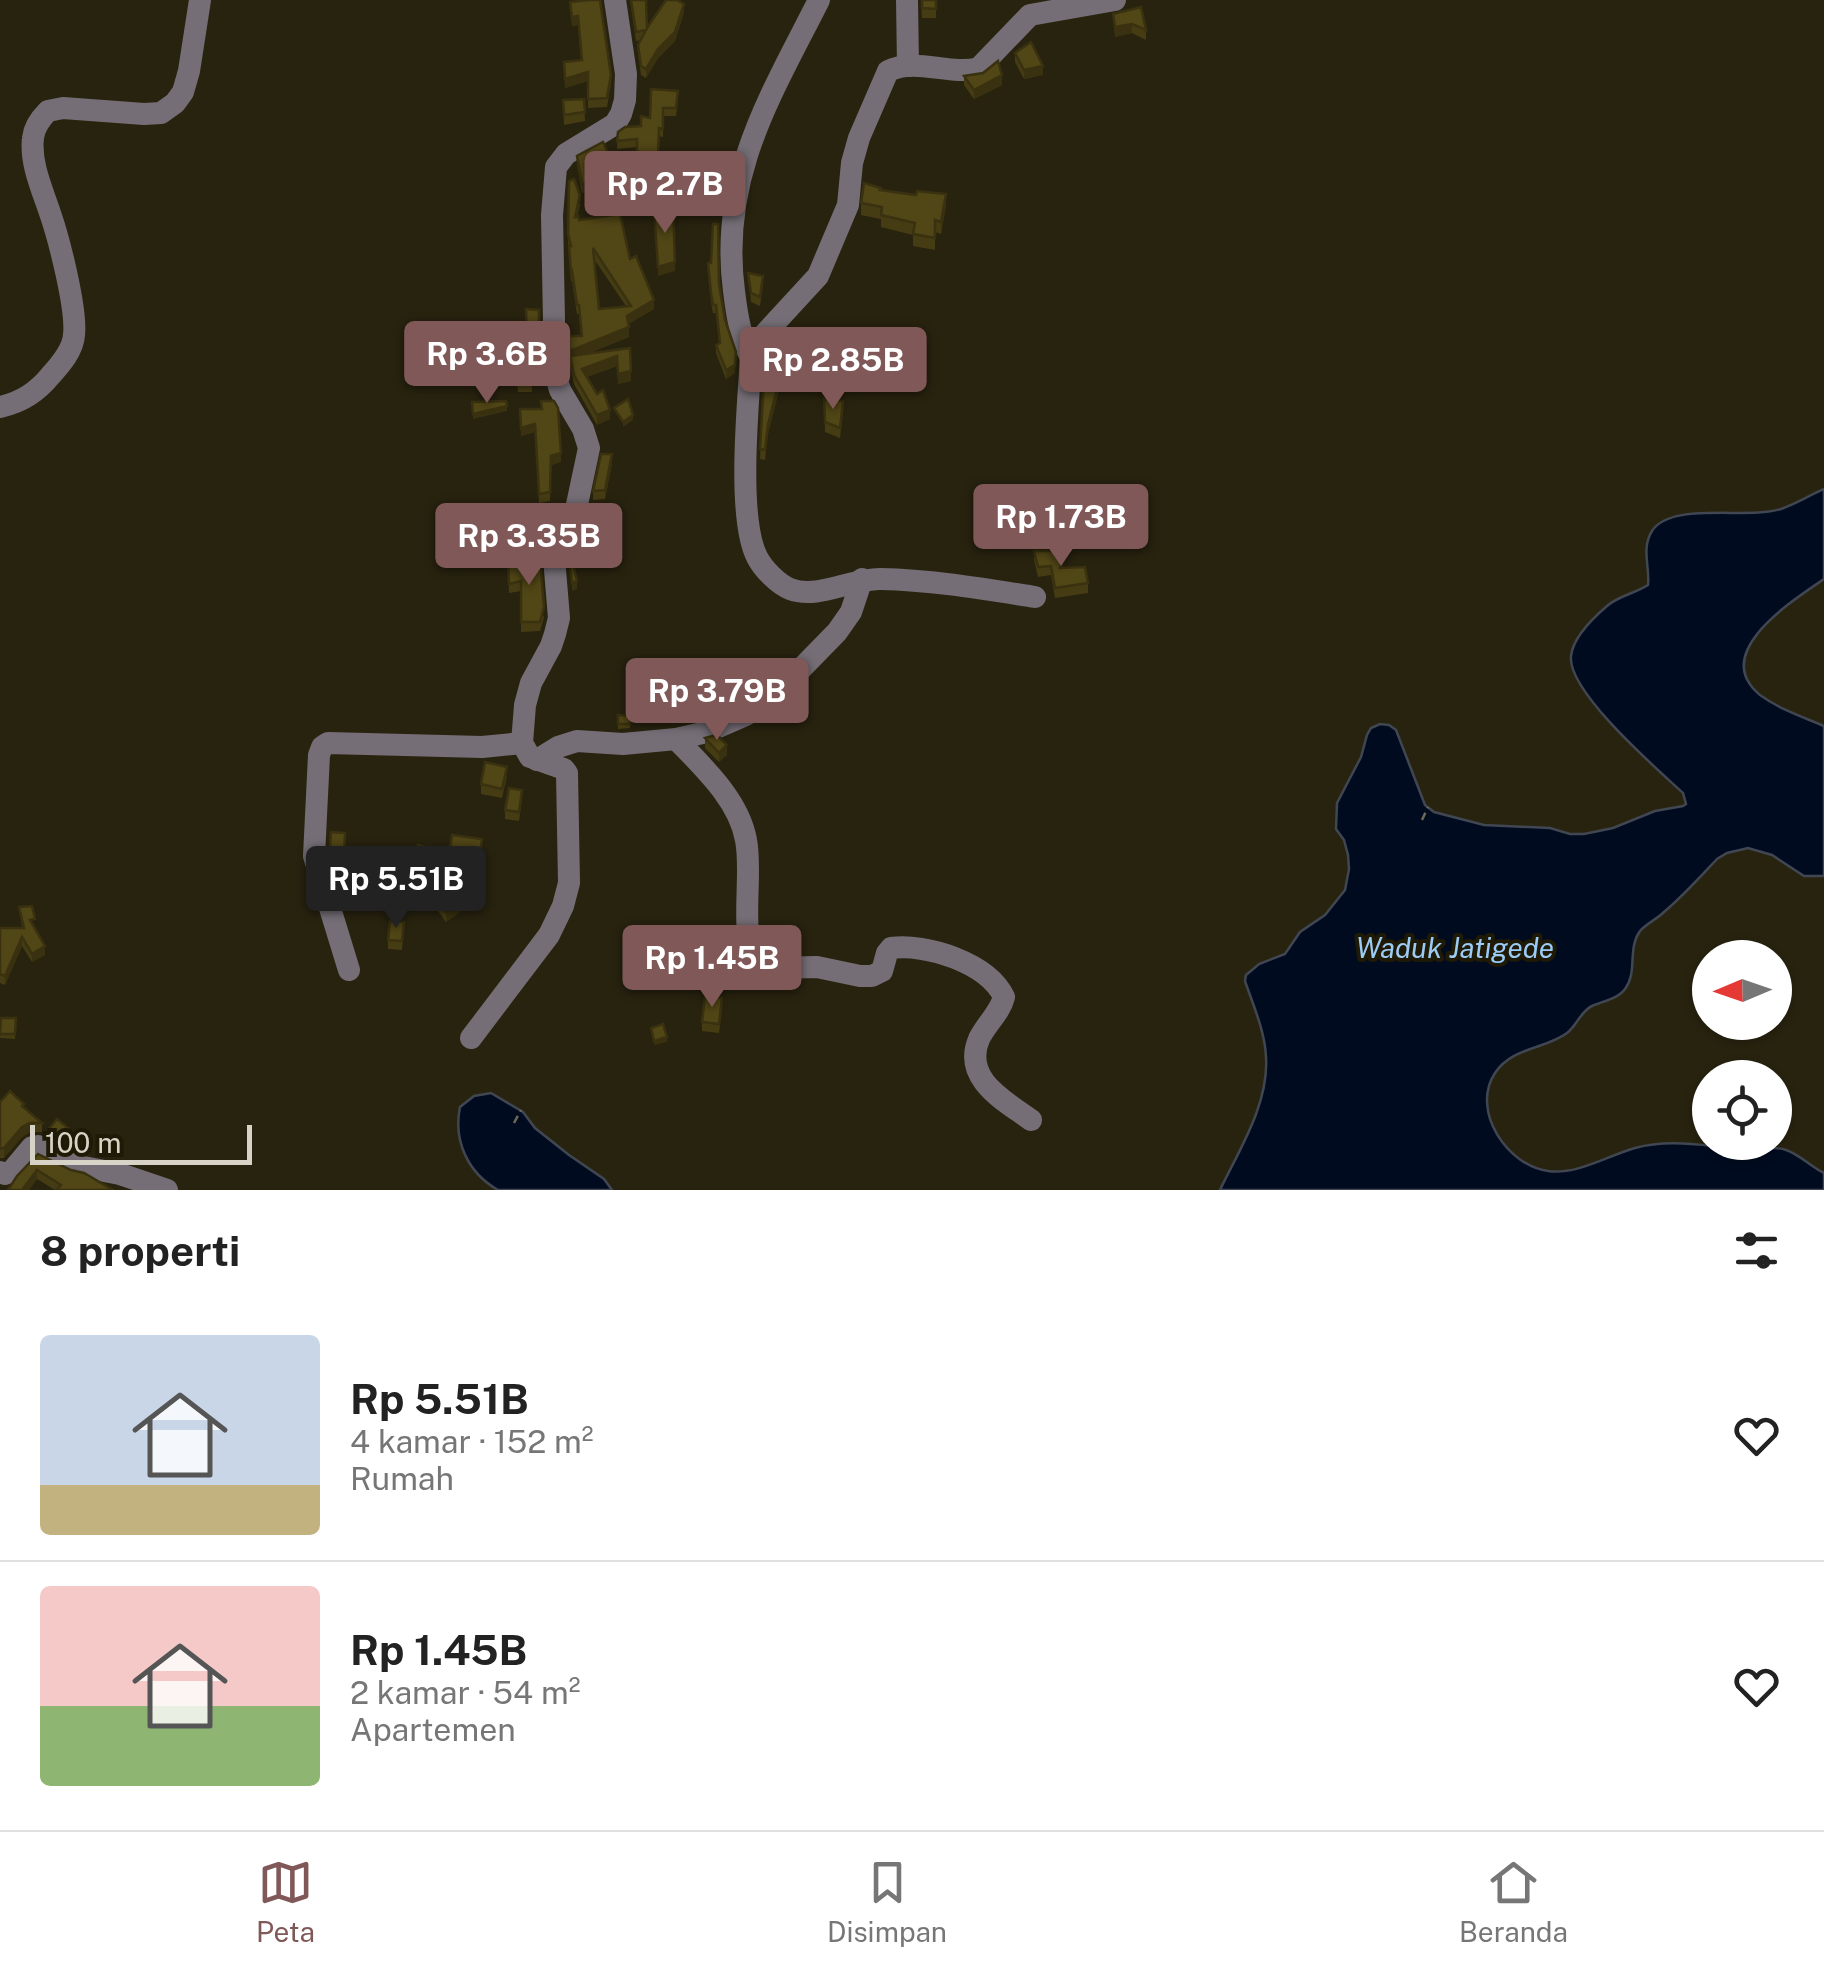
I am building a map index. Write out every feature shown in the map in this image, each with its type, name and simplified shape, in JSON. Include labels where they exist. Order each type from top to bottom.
[{"type":"street","points":[[0,407],[16,404],[40,387],[69,351],[74,334],[70,295],[33,157],[35,128],[48,111],[63,108],[161,113],[175,104],[189,71],[200,0]]},
{"type":"street","points":[[530,751],[524,705],[551,646],[558,618],[554,558],[560,537],[575,514],[589,448],[555,373],[552,215],[556,167],[566,154],[615,124],[621,114],[626,74],[615,0]]},
{"type":"street","points":[[752,358],[737,318],[731,270],[737,188],[754,130],[819,0]]},
{"type":"street","points":[[907,0],[908,66]]},
{"type":"street","points":[[1035,596],[901,580],[862,579],[821,590],[792,589],[778,581],[758,559],[745,500],[752,358],[760,339],[818,276],[848,205],[859,138],[888,71],[898,66],[973,70],[985,64],[1030,15],[1115,0]]},
{"type":"street","points":[[348,970],[314,856],[322,747],[340,744],[530,751],[558,748],[578,740],[623,744],[676,739],[727,725],[770,697],[837,632],[850,612],[862,579]]},
{"type":"street","points":[[676,739],[718,784],[740,821],[748,857],[749,944],[756,962],[768,968],[817,967],[872,976],[882,971],[891,948],[910,946],[944,954],[971,967],[994,982],[1004,997],[977,1043],[978,1072],[988,1088],[1031,1120]]},
{"type":"street","points":[[472,1038],[549,935],[567,894],[568,778],[564,768],[530,751]]},
{"type":"street","points":[[0,1172],[12,1171],[32,1147],[38,1146],[78,1166],[120,1174],[167,1190]]},
{"type":"path","points":[[1422,820],[1428,808]]},
{"type":"path","points":[[514,1124],[521,1110]]},
{"type":"water","name":"Waduk Jatigede","points":[[1824,489],[1824,579],[1776,614],[1749,646],[1744,662],[1747,679],[1760,695],[1824,726],[1824,876],[1804,876],[1772,855],[1748,848],[1717,859],[1640,931],[1629,982],[1622,992],[1588,1008],[1559,1038],[1502,1064],[1488,1088],[1487,1104],[1490,1119],[1507,1148],[1533,1167],[1548,1171],[1581,1168],[1650,1145],[1680,1143],[1692,1144],[1692,1160],[1792,1160],[1792,1152],[1824,1173],[1824,1190],[1220,1190],[1258,1109],[1266,1075],[1263,1038],[1246,975],[1259,964],[1285,954],[1300,932],[1325,915],[1345,890],[1348,855],[1336,829],[1337,803],[1371,728],[1380,724],[1396,730],[1425,805],[1434,812],[1484,825],[1584,834],[1683,806],[1683,793],[1616,729],[1583,689],[1571,656],[1580,635],[1607,606],[1648,585],[1647,544],[1652,531],[1662,522],[1692,514],[1781,509]]},
{"type":"water","points":[[491,1093],[523,1112],[535,1128],[604,1179],[612,1190],[498,1190],[487,1183],[465,1155],[458,1120],[460,1107],[474,1096]]},
{"type":"building","points":[[600,0],[611,75],[607,98],[588,99],[588,72],[565,79],[564,62],[582,60],[578,16],[572,17],[570,2]]},
{"type":"building","points":[[631,0],[646,0],[647,28],[666,0],[684,4],[675,32],[646,69],[641,66],[638,45],[646,30],[636,32]]},
{"type":"building","points":[[922,0],[936,0],[936,9],[922,8]]},
{"type":"building","points":[[1141,7],[1146,30],[1132,24],[1115,27],[1113,14]]},
{"type":"building","points":[[1031,42],[1043,66],[1024,70],[1015,53]]},
{"type":"building","points":[[998,61],[1002,75],[974,90],[964,76],[983,73]]},
{"type":"building","points":[[651,89],[678,91],[676,108],[663,108],[658,155],[637,154],[637,139],[617,141],[618,132],[625,127],[641,126],[641,116],[650,118]]},
{"type":"building","points":[[584,99],[585,112],[564,115],[563,100]]},
{"type":"building","points":[[603,142],[619,178],[663,168],[665,180],[617,197],[618,201],[606,206],[600,178],[582,184],[577,156]]},
{"type":"building","points":[[574,179],[580,195],[575,217],[579,220],[620,214],[630,259],[636,256],[654,300],[627,316],[629,327],[570,351],[569,336],[582,336],[571,272],[569,181]],"holes":[[[593,248],[631,306],[599,309]]]},
{"type":"building","points":[[864,183],[880,190],[916,195],[917,191],[946,194],[941,222],[935,220],[935,238],[913,234],[915,223],[881,215],[882,207],[861,203]]},
{"type":"building","points":[[673,206],[675,262],[658,267],[654,209]]},
{"type":"building","points":[[713,224],[718,224],[719,284],[725,320],[736,352],[735,365],[726,370],[716,345],[720,343],[708,263]]},
{"type":"building","points":[[748,273],[763,276],[760,297],[751,293]]},
{"type":"building","points":[[526,309],[539,310],[539,331],[527,333]]},
{"type":"building","points":[[630,348],[631,371],[618,374],[617,356],[582,369],[597,394],[603,390],[610,410],[597,415],[574,375],[570,356]]},
{"type":"building","points":[[531,358],[532,383],[518,384],[517,372],[496,376],[495,361]]},
{"type":"building","points":[[764,378],[779,380],[765,450],[760,449]]},
{"type":"building","points":[[628,399],[633,415],[623,422],[614,408]]},
{"type":"building","points":[[824,399],[843,401],[840,428],[825,422]]},
{"type":"building","points":[[506,401],[507,406],[473,414],[472,402]]},
{"type":"building","points":[[541,401],[554,401],[558,408],[561,453],[551,456],[550,492],[539,494],[535,424],[521,428],[520,409],[542,409]]},
{"type":"building","points":[[601,454],[612,454],[605,490],[593,491]]},
{"type":"building","points":[[1016,517],[1058,529],[1057,537],[1014,530]]},
{"type":"building","points":[[572,541],[574,550],[570,551],[577,581],[572,583],[569,551]]},
{"type":"building","points":[[1034,551],[1063,551],[1060,568],[1085,567],[1088,583],[1055,588],[1051,566],[1038,567]]},
{"type":"building","points":[[508,559],[540,560],[544,607],[540,622],[521,622],[521,581],[509,584]]},
{"type":"building","points":[[618,715],[630,716],[630,724],[618,724]]},
{"type":"building","points":[[717,735],[727,745],[719,753],[705,738]]},
{"type":"building","points":[[485,762],[507,767],[502,789],[481,784]]},
{"type":"building","points":[[509,788],[522,790],[519,812],[505,810]]},
{"type":"building","points":[[331,832],[345,833],[344,856],[332,856]]},
{"type":"building","points":[[452,835],[482,839],[480,853],[450,849]]},
{"type":"building","points":[[418,845],[437,850],[433,866],[414,860]]},
{"type":"building","points":[[456,889],[464,899],[446,912],[438,901]]},
{"type":"building","points":[[32,906],[35,919],[30,920],[45,946],[32,954],[22,937],[5,976],[0,974],[0,928],[24,928],[19,907]]},
{"type":"building","points":[[390,921],[404,922],[402,941],[388,940]]},
{"type":"building","points":[[705,996],[722,998],[719,1024],[702,1022]]},
{"type":"building","points":[[1,1018],[16,1018],[15,1034],[0,1034]]},
{"type":"building","points":[[663,1024],[667,1037],[654,1041],[651,1028]]},
{"type":"building","points":[[10,1091],[42,1123],[22,1127],[0,1149],[0,1102]]},
{"type":"building","points":[[57,1119],[68,1128],[61,1136],[48,1130]]},
{"type":"building","points":[[38,1154],[113,1190],[56,1190],[61,1185],[37,1170],[22,1190],[8,1190]]}]
